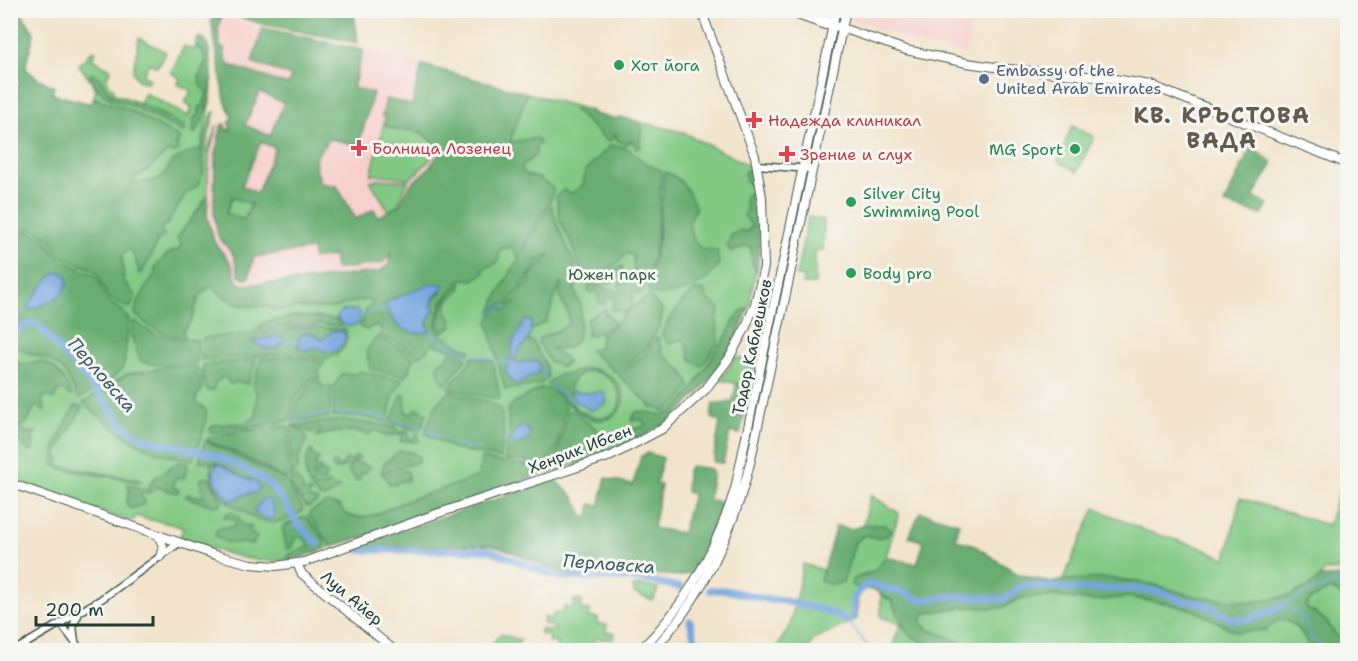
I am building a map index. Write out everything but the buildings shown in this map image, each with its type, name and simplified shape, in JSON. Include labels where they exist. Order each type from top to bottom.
[{"type":"main road","name":"Хенрик Ибсен","points":[[694,10],[705,23]]},
{"type":"main road","name":"Хенрик Ибсен","points":[[10,483],[224,558],[251,564],[276,566],[297,564],[436,514],[611,456],[649,437],[673,421],[705,390],[734,351],[755,304],[763,275],[762,197],[757,165],[700,10]]},
{"type":"main road","points":[[784,10],[908,50],[967,63],[1109,78],[1150,85],[1347,164]]},
{"type":"main road","points":[[802,10],[826,19],[833,25]]},
{"type":"main road","name":"Тодор Каблешков","points":[[640,651],[689,591],[711,552],[728,513],[749,427],[836,10]]},
{"type":"main road","name":"Тодор Каблешков","points":[[653,651],[688,607],[707,578],[723,547],[736,513],[751,459],[846,10]]},
{"type":"main road","points":[[158,535],[163,546],[160,557]]},
{"type":"main road","name":"Луи Айер","points":[[297,564],[298,570],[311,582],[394,651]]},
{"type":"street","points":[[757,165],[812,169]]},
{"type":"street","points":[[15,651],[79,613],[179,543]]},
{"type":"street","points":[[76,644],[73,629],[79,613]]},
{"type":"street","points":[[60,623],[81,651]]},
{"type":"shaded area","points":[[853,11],[977,11],[964,54],[922,45],[851,20]]},
{"type":"shaded area","name":"Болница Лозенец","points":[[217,15],[527,93],[391,253],[388,266],[383,271],[243,285],[237,282],[231,263],[214,242],[207,216],[209,154],[217,125],[229,123],[232,117],[225,100],[211,20]]},
{"type":"green space","points":[[219,11],[354,11],[358,43],[262,24]]},
{"type":"green space","name":"Южен парк","points":[[21,13],[34,33],[26,69],[54,87],[52,94],[92,103],[96,89],[79,65],[93,50],[96,52],[92,59],[111,69],[106,79],[108,85],[114,89],[113,93],[108,92],[99,77],[107,97],[131,105],[183,132],[170,119],[139,104],[145,93],[188,116],[192,107],[185,103],[191,91],[178,84],[180,78],[171,73],[184,46],[194,50],[196,46],[200,49],[205,60],[199,77],[208,93],[203,106],[200,107],[196,133],[207,109],[212,75],[211,100],[202,150],[211,116],[215,111],[205,151],[207,153],[217,125],[209,154],[207,216],[214,242],[231,263],[237,282],[243,285],[378,272],[388,266],[391,253],[483,219],[527,93],[592,111],[594,114],[616,119],[619,117],[682,132],[751,166],[754,170],[757,192],[759,253],[749,308],[737,336],[667,421],[622,448],[302,557],[271,561],[240,557],[180,537],[183,528],[136,516],[134,520],[123,519],[11,480],[10,94],[20,83],[11,67],[11,18]]},
{"type":"green space","points":[[21,13],[34,33],[26,69],[54,87],[52,94],[91,104],[94,98],[124,107],[180,138],[177,145],[178,151],[167,152],[148,170],[134,179],[133,183],[157,180],[172,161],[189,152],[201,149],[204,170],[201,181],[185,194],[169,223],[161,227],[164,237],[158,239],[142,273],[139,274],[131,250],[122,255],[124,282],[136,296],[131,307],[128,308],[109,298],[96,271],[59,255],[45,234],[32,229],[11,230],[11,94],[20,83],[11,67],[11,18]]},
{"type":"green space","name":"Болница Лозенец","points":[[217,15],[221,16],[218,31],[221,49],[224,48],[226,62],[229,65],[288,85],[291,76],[252,62],[263,28],[363,50],[353,88],[373,93],[359,145],[330,139],[317,155],[315,164],[321,183],[337,186],[356,219],[374,209],[378,217],[400,205],[410,185],[429,168],[441,151],[422,133],[388,127],[384,123],[385,117],[382,116],[386,99],[412,105],[422,65],[527,93],[510,142],[537,138],[540,144],[536,147],[536,155],[522,166],[522,170],[527,175],[539,178],[553,188],[552,197],[517,256],[512,247],[502,249],[499,252],[497,263],[483,270],[484,273],[473,280],[461,279],[443,300],[436,325],[441,334],[419,357],[395,341],[378,336],[383,330],[376,325],[366,330],[360,327],[367,309],[373,303],[368,300],[335,308],[297,308],[280,311],[267,307],[236,305],[211,287],[202,293],[192,319],[183,331],[185,337],[158,331],[135,314],[146,287],[156,273],[154,269],[167,254],[181,248],[177,238],[208,196],[207,216],[214,242],[231,263],[237,282],[243,285],[378,272],[388,266],[391,254],[382,263],[335,270],[333,256],[313,259],[312,249],[254,257],[249,277],[246,279],[239,276],[234,256],[218,236],[214,214],[215,154],[222,124],[225,124],[226,130],[231,129],[229,123],[232,117],[225,100],[211,20]],"holes":[[[260,92],[284,103],[270,136],[245,125]],[[261,142],[275,148],[257,193],[242,186]],[[232,197],[251,204],[244,220],[226,213]],[[429,284],[441,292],[429,310],[430,332],[416,333],[390,316],[388,310],[391,299]]]},
{"type":"green space","points":[[199,37],[205,39],[211,62],[211,88],[205,114],[194,134],[192,130],[194,118],[198,116],[207,93],[199,81],[205,56],[196,46],[196,40]]},
{"type":"green space","points":[[139,38],[166,52],[157,67],[149,63],[143,75],[150,79],[147,83],[138,80],[133,72]]},
{"type":"green space","points":[[832,40],[836,41],[811,161],[807,160]]},
{"type":"green space","points":[[91,73],[99,77],[108,92],[156,111],[183,126],[185,131],[103,94],[93,82]]},
{"type":"green space","points":[[575,107],[592,111],[594,114],[636,121],[643,128],[640,148],[637,149],[632,141],[625,144],[616,139],[616,134],[610,141],[607,141],[574,110]]},
{"type":"green space","points":[[384,123],[396,130],[420,132],[438,148],[428,162],[410,179],[371,175]]},
{"type":"green space","name":"MG Sport","points":[[1072,126],[1094,137],[1077,172],[1058,161]]},
{"type":"green space","points":[[610,146],[627,148],[645,163],[662,171],[656,245],[642,294],[626,291],[619,286],[623,278],[634,272],[633,256],[627,253],[619,262],[589,280],[583,277],[560,220],[556,196],[563,190],[572,193],[583,185],[585,171]]},
{"type":"green space","points":[[1251,147],[1272,162],[1253,197],[1268,204],[1262,215],[1224,204]]},
{"type":"green space","points":[[754,170],[758,192],[757,272],[752,264],[751,247],[746,246],[731,252],[727,246],[731,235],[741,230],[746,232],[752,226],[744,215],[745,197],[752,190],[745,178],[745,171]]},
{"type":"green space","points":[[665,172],[681,182],[688,191],[696,208],[689,222],[693,237],[702,249],[717,250],[719,264],[706,280],[689,290],[648,295],[649,279],[657,247]]},
{"type":"green space","points":[[377,179],[408,181],[399,203],[389,211],[370,181]]},
{"type":"green space","points":[[803,181],[806,182],[749,457],[745,457]]},
{"type":"green space","points":[[232,197],[251,204],[244,221],[226,213]]},
{"type":"green space","points":[[551,204],[575,265],[571,274],[578,281],[575,281],[575,287],[576,296],[581,304],[580,330],[571,346],[551,348],[568,363],[561,367],[550,362],[538,342],[540,338],[569,323],[568,313],[560,297],[561,282],[546,322],[531,330],[531,323],[514,347],[506,372],[511,381],[517,384],[538,373],[540,365],[530,361],[517,363],[514,360],[515,355],[529,340],[533,342],[546,366],[548,377],[540,384],[505,390],[488,322],[498,308],[504,307],[506,311],[527,285],[531,275],[550,255],[538,262],[508,305],[500,305],[491,312],[499,292]]},
{"type":"green space","points":[[808,217],[824,220],[823,250],[815,250],[815,284],[803,284],[803,276],[796,276]]},
{"type":"green space","points":[[29,232],[44,237],[57,258],[96,276],[108,300],[129,318],[124,366],[109,382],[79,399],[63,370],[49,360],[28,353],[11,343],[11,233]],"holes":[[[68,282],[52,300],[31,310],[28,306],[41,291]]]},
{"type":"green space","points":[[623,266],[617,279],[605,284],[595,283],[595,280]]},
{"type":"green space","points":[[461,282],[459,290],[447,301],[447,313],[453,326],[443,332],[438,325],[442,306]]},
{"type":"green space","points":[[590,284],[634,296],[631,301],[633,304],[624,313],[617,309],[612,310],[615,297],[604,299],[606,304],[603,305],[599,302],[597,291],[589,292]]},
{"type":"green space","points":[[697,290],[704,290],[706,297],[720,309],[717,319],[718,342],[702,366],[692,361],[684,342],[680,339],[669,344],[662,335],[676,310]]},
{"type":"green space","points":[[651,298],[661,308],[659,327],[639,354],[615,372],[590,350],[600,347],[601,335],[632,308],[645,299]]},
{"type":"green space","points":[[749,308],[729,352],[696,395],[655,430],[628,438],[632,430],[646,426],[642,420],[631,420],[636,412],[665,414],[676,409],[683,402],[722,344],[737,317]]},
{"type":"green space","points":[[604,309],[607,310],[604,315],[609,315],[614,323],[599,333],[587,336],[587,319]]},
{"type":"green space","points":[[295,316],[336,319],[342,326],[321,324],[256,329],[263,323]]},
{"type":"green space","points":[[135,321],[158,335],[198,340],[197,362],[160,365],[140,360],[131,335],[132,323]]},
{"type":"green space","points":[[313,327],[346,330],[345,346],[328,359],[288,354],[201,360],[203,338]]},
{"type":"green space","points":[[443,336],[458,346],[471,350],[469,354],[435,345]]},
{"type":"green space","points":[[658,337],[663,355],[683,372],[690,386],[679,401],[666,411],[652,407],[618,375],[644,355]]},
{"type":"green space","points":[[376,338],[391,343],[414,358],[406,377],[370,369],[367,350]]},
{"type":"green space","points":[[10,348],[18,363],[43,363],[54,368],[63,378],[72,395],[69,396],[62,390],[57,392],[54,399],[45,396],[42,402],[45,409],[43,411],[38,406],[34,407],[26,422],[11,431]]},
{"type":"green space","points":[[450,352],[467,358],[445,385],[438,366]]},
{"type":"green space","points":[[754,354],[757,355],[750,386],[720,380],[736,357],[753,360]]},
{"type":"green space","points":[[291,357],[325,362],[295,399],[289,421],[210,433],[209,430],[214,425],[245,423],[256,417],[257,395],[253,385],[261,359]]},
{"type":"green space","points":[[472,357],[493,361],[500,398],[449,389]]},
{"type":"green space","points":[[256,359],[248,384],[239,382],[229,384],[227,378],[222,378],[214,384],[214,390],[208,391],[204,386],[203,365]]},
{"type":"green space","points":[[196,366],[202,390],[196,397],[196,403],[204,408],[206,418],[203,434],[192,460],[144,447],[117,430],[83,403],[127,374],[168,367]]},
{"type":"green space","points":[[586,368],[607,375],[618,384],[623,394],[622,405],[617,413],[608,419],[596,420],[582,415],[547,384],[560,374]],"holes":[[[590,371],[603,375],[618,391],[620,400],[618,408],[612,414],[602,417],[588,415],[577,409],[569,401],[569,390],[576,377]]]},
{"type":"green space","points":[[361,371],[403,381],[394,395],[387,422],[359,416],[333,416],[334,386],[342,374],[356,374]]},
{"type":"green space","points":[[320,373],[319,382],[324,387],[331,387],[329,417],[292,421],[298,402]]},
{"type":"green space","points":[[737,383],[750,386],[740,434],[730,432],[723,463],[713,462],[720,421],[711,418],[713,403],[732,402]]},
{"type":"green space","points":[[542,388],[556,394],[566,406],[557,447],[546,463],[505,460],[509,434],[508,409],[514,403]]},
{"type":"green space","points":[[450,392],[489,402],[501,409],[504,435],[501,458],[454,449],[425,433],[431,416],[441,399]]},
{"type":"green space","points":[[402,394],[405,396],[406,413],[411,413],[417,408],[427,414],[420,431],[390,422]]},
{"type":"green space","points":[[74,407],[82,407],[81,410],[56,454],[60,460],[57,465],[141,482],[54,466],[56,444]]},
{"type":"green space","points":[[571,410],[609,441],[603,448],[551,463],[558,452],[568,412]]},
{"type":"green space","points":[[344,420],[395,427],[398,433],[408,431],[407,436],[411,439],[414,439],[416,434],[419,435],[419,442],[400,441],[402,434],[385,436],[375,430],[368,435],[349,431],[317,436],[320,428],[313,433],[292,425]]},
{"type":"green space","points":[[286,426],[289,428],[286,479],[239,454],[206,440],[232,433]]},
{"type":"green space","points":[[292,426],[306,435],[306,443],[298,460],[298,469],[290,477]]},
{"type":"green space","points":[[22,430],[28,433],[36,432],[32,440],[34,442],[32,451],[28,451],[23,444],[17,441],[16,436]]},
{"type":"green space","points":[[205,441],[286,481],[303,509],[302,512],[284,521],[271,523],[258,520],[225,501],[213,484],[210,464],[219,464],[213,472],[216,484],[230,501],[249,493],[255,493],[250,479],[216,462],[199,461]]},
{"type":"green space","points":[[310,450],[313,451],[312,455],[319,459],[315,465],[321,468],[320,471],[314,473],[314,477],[323,471],[327,474],[325,482],[314,482],[311,488],[306,469]]},
{"type":"green space","points":[[399,451],[412,452],[419,457],[418,462],[381,473],[384,464]]},
{"type":"green space","points":[[648,453],[663,458],[656,484],[661,485],[653,528],[682,533],[693,494],[686,492],[687,470],[691,466],[711,469],[713,473],[708,499],[723,503],[691,572],[682,576],[621,573],[620,576],[563,574],[507,550],[489,545],[368,547],[364,543],[555,480],[574,497],[584,517],[589,516],[591,504],[599,506],[606,478],[633,485],[641,456]]},
{"type":"green space","points":[[355,456],[360,458],[352,464],[357,462],[371,467],[366,473],[361,473],[360,479],[355,480],[355,476],[352,476],[348,470],[351,464],[335,470],[332,464],[336,462],[337,467],[341,467],[346,459],[352,461]]},
{"type":"green space","points":[[481,458],[521,465],[562,464],[564,469],[529,478],[515,485],[331,546],[309,515],[310,512],[326,503],[340,506],[349,516],[375,515],[410,499],[476,477],[479,474]]},
{"type":"green space","points":[[178,462],[186,463],[188,466],[183,479],[176,477],[173,487],[179,490],[177,493],[149,485],[155,478]]},
{"type":"green space","points":[[1347,466],[1347,570],[1324,571],[1315,583],[1301,592],[1267,600],[1231,601],[1199,598],[1157,585],[1129,580],[1063,580],[1095,508],[1146,531],[1203,548],[1226,559],[1240,498],[1328,525]]},
{"type":"green space","points":[[406,470],[408,481],[400,481],[395,485],[390,484],[383,475]]},
{"type":"green space","points":[[209,477],[221,504],[214,506],[185,497],[187,494],[204,497],[200,481]]},
{"type":"green space","points":[[296,477],[302,485],[303,492],[309,491],[311,494],[308,498],[318,501],[309,507],[305,506],[290,484],[290,480]]},
{"type":"green space","points":[[329,482],[332,486],[340,488],[325,498],[319,497],[313,491],[313,488]]},
{"type":"green space","points":[[128,484],[153,491],[140,495],[145,504],[131,509],[126,504],[129,493]]},
{"type":"green space","points":[[871,495],[899,513],[886,557],[874,571],[860,575],[852,585],[863,589],[858,596],[857,619],[813,640],[808,650],[775,650],[790,626],[803,564],[823,570],[820,581],[843,582],[855,542],[865,535],[877,538],[866,525],[863,526]]},
{"type":"green space","points":[[230,512],[238,515],[242,525],[251,526],[250,532],[257,537],[253,544],[225,542],[215,535],[218,528],[235,526],[236,522],[224,517]]},
{"type":"green space","points":[[920,512],[959,523],[956,540],[972,544],[1016,573],[1051,583],[1063,580],[1108,578],[1150,584],[1198,597],[1255,602],[1292,595],[1321,577],[1347,576],[1347,597],[1330,589],[1311,599],[1305,606],[1325,620],[1335,634],[1347,639],[1347,650],[1323,650],[1310,647],[1299,629],[1286,620],[1280,619],[1266,630],[1237,632],[1194,610],[1165,603],[1127,597],[1092,601],[1054,596],[1021,598],[1001,608],[964,607],[925,613],[921,620],[925,628],[980,650],[936,650],[907,633],[892,601],[875,590],[851,585],[852,580],[874,571],[886,557],[917,564],[924,542],[909,537]]},
{"type":"green space","points":[[306,516],[325,541],[324,549],[300,558],[286,560],[291,553],[310,547],[304,538],[298,537],[293,541],[293,547],[287,549],[282,527]]},
{"type":"green space","points":[[866,525],[884,525],[891,530],[887,536],[877,538],[865,535],[855,542],[843,582],[833,585],[820,581],[836,526],[851,529]]},
{"type":"green space","points":[[637,585],[658,588],[654,599],[651,600],[634,593],[633,587]]},
{"type":"green space","points":[[1330,589],[1347,597],[1347,639],[1335,634],[1325,620],[1304,606],[1311,599]]},
{"type":"green space","points":[[881,595],[892,601],[907,633],[936,650],[891,649],[901,624],[881,617]]},
{"type":"green space","points":[[1054,596],[1092,601],[1127,597],[1165,603],[1194,610],[1237,632],[1271,621],[1287,621],[1295,626],[1310,647],[1323,650],[980,650],[925,628],[921,620],[925,613],[964,607],[1001,608],[1021,598]]},
{"type":"green space","points":[[574,600],[582,601],[581,609],[590,610],[589,617],[598,618],[598,624],[607,625],[606,632],[615,633],[613,640],[595,638],[595,642],[612,645],[611,650],[556,650],[557,643],[548,642],[549,636],[540,634],[540,629],[555,631],[555,628],[543,623],[544,617],[552,619],[554,612],[563,613],[564,607],[573,608]]},
{"type":"green space","points":[[500,634],[521,640],[509,650],[488,650]]},
{"type":"water","points":[[62,272],[68,278],[64,291],[54,300],[29,310],[28,306],[42,287],[50,277]]},
{"type":"water","points":[[429,284],[442,284],[444,287],[434,297],[431,306],[435,311],[428,320],[430,332],[416,333],[399,327],[385,309],[386,302]]},
{"type":"water","points":[[345,310],[356,310],[360,313],[359,324],[345,326],[337,318],[339,313]]},
{"type":"water","points":[[525,320],[531,321],[530,335],[514,360],[517,363],[537,361],[541,369],[538,373],[517,384],[511,381],[506,368],[511,358],[513,341]]},
{"type":"water","points":[[333,331],[344,332],[345,340],[338,350],[325,352],[318,347],[306,350],[298,347],[299,338],[305,333],[311,333],[322,340]]},
{"type":"water","points":[[283,337],[284,341],[276,349],[264,348],[251,341]]},
{"type":"water","points":[[571,391],[604,392],[607,403],[590,411],[574,402]]},
{"type":"water","points":[[523,426],[530,431],[529,439],[513,445],[511,440],[515,430]]},
{"type":"water","points":[[220,464],[256,482],[260,489],[255,493],[249,493],[230,501],[216,484],[213,472]]},
{"type":"water","points":[[264,499],[268,499],[272,504],[275,515],[273,519],[264,518],[255,513],[255,509]]},
{"type":"waterway","points":[[492,312],[500,306],[507,307]]},
{"type":"waterway","points":[[360,315],[387,309]]},
{"type":"waterway","points":[[10,325],[25,311]]},
{"type":"waterway","name":"Перловска","points":[[10,332],[33,323],[37,324],[90,383],[125,427],[133,433],[145,439],[215,455],[244,468],[267,482],[283,500],[297,523],[318,544]]},
{"type":"waterway","points":[[430,332],[468,353]]},
{"type":"waterway","points":[[284,341],[297,342]]},
{"type":"waterway","points":[[474,355],[493,359]]},
{"type":"waterway","points":[[498,361],[508,363]]},
{"type":"waterway","points":[[540,368],[544,371],[545,379]]},
{"type":"waterway","points":[[549,384],[573,400]]},
{"type":"waterway","points":[[333,413],[388,419]]},
{"type":"waterway","points":[[293,418],[329,414]]},
{"type":"waterway","points":[[392,420],[422,429]]},
{"type":"waterway","points":[[425,430],[443,438]]},
{"type":"waterway","points":[[453,443],[462,447],[480,449]]},
{"type":"waterway","points":[[509,446],[513,445]]},
{"type":"waterway","name":"Перловска","points":[[360,550],[489,550],[558,577],[640,579],[680,587]]},
{"type":"waterway","points":[[1281,606],[1321,587],[1348,583]]},
{"type":"waterway","points":[[710,590],[726,590],[770,600],[781,600],[823,610],[847,620],[854,614],[853,604],[856,596],[868,584],[899,591],[921,600],[953,596],[1002,599],[1010,596],[1020,587],[1028,585],[1074,589],[1136,589],[1166,593],[1176,599],[1205,604],[1231,619],[1248,620],[1281,607]]},
{"type":"waterway","points":[[1281,607],[1293,610],[1306,621],[1311,639],[1323,646],[1348,647]]},
{"type":"waterway","points":[[847,620],[871,650]]},
{"type":"waterway","name":"Перловска","points":[[690,621],[695,650]]},
{"type":"place","name":"Хот йога","points":[[619,65]]},
{"type":"place","name":"Embassy of the United Arab Emirates","points":[[984,79]]},
{"type":"place","name":"Надежда клиникал","points":[[754,120]]},
{"type":"place","name":"Болница Лозенец","points":[[359,148]]},
{"type":"place","name":"MG Sport","points":[[1075,149]]},
{"type":"place","name":"Зрение и слух","points":[[787,154]]},
{"type":"place","name":"Silver City Swimming Pool","points":[[851,202]]},
{"type":"place","name":"Body pro","points":[[851,273]]},
{"type":"district","name":"КВ. КРЪСТОВА ВАДА","points":[[1222,128]]}]
